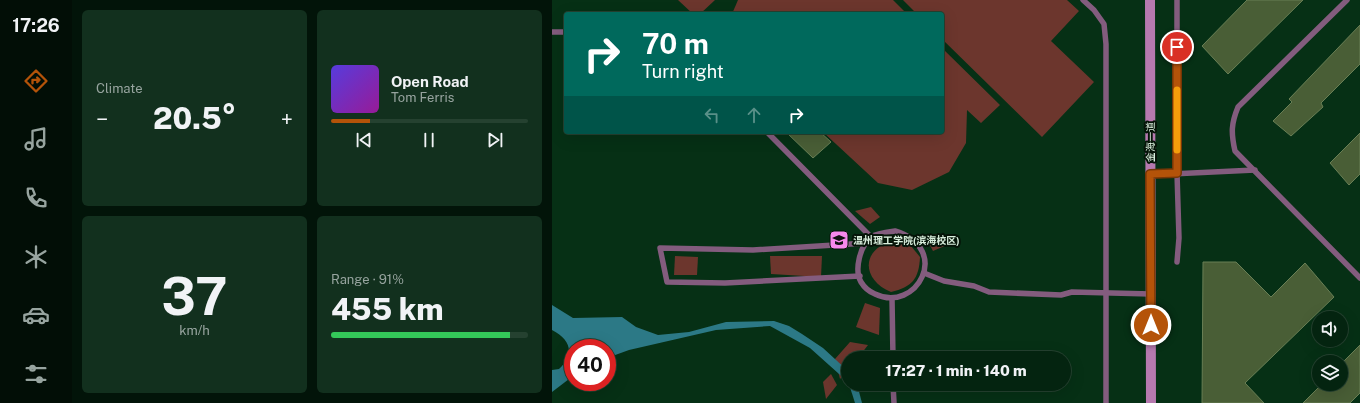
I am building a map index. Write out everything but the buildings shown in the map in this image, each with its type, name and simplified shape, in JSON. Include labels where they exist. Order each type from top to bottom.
[{"type":"street","name":"金海一道","points":[[1150,0],[1151,403]]},
{"type":"lane","points":[[1083,0],[1094,10],[1104,24],[1106,44],[1106,403]]},
{"type":"lane","points":[[1177,0],[1177,173],[1179,238],[1177,262]]},
{"type":"lane","points":[[1347,0],[1238,107],[1233,118],[1231,133],[1235,151],[1360,278]]},
{"type":"lane","points":[[552,32],[564,32]]},
{"type":"lane","points":[[769,134],[871,238]]},
{"type":"lane","points":[[1150,174],[1255,170]]},
{"type":"lane","points":[[895,231],[908,235],[920,246],[925,257],[924,273],[915,288],[908,294],[892,298],[884,298],[871,292],[862,282],[860,276],[859,257],[871,238],[884,232],[895,231]]},
{"type":"lane","points":[[860,276],[725,283],[667,282],[660,248],[753,250],[867,243]]},
{"type":"lane","points":[[924,273],[944,281],[974,286],[989,292],[1061,296],[1072,292],[1151,294]]},
{"type":"lane","points":[[892,298],[893,351]]},
{"type":"lane","points":[[893,391],[894,403]]},
{"type":"shaded area","points":[[678,0],[715,0],[702,12],[691,12]]},
{"type":"shaded area","points":[[738,0],[893,0],[905,12],[733,12]]},
{"type":"shaded area","points":[[903,0],[1067,0],[1079,11],[1051,41],[1094,82],[1042,137],[944,41],[944,12],[915,12]]},
{"type":"shaded area","points":[[944,50],[1000,105],[981,123],[967,110],[966,143],[949,172],[912,190],[878,183],[825,134],[944,134]]},
{"type":"shaded area","points":[[871,207],[880,217],[870,224],[855,211]]},
{"type":"shaded area","points":[[936,234],[941,236],[952,236],[954,242],[933,251],[926,238]]},
{"type":"shaded area","points":[[897,241],[911,246],[920,257],[918,271],[913,281],[904,288],[891,292],[881,286],[874,279],[870,271],[869,263],[871,255],[877,249],[885,244]]},
{"type":"shaded area","points":[[675,256],[698,257],[697,275],[674,275]]},
{"type":"shaded area","points":[[770,256],[822,256],[821,277],[771,274]]},
{"type":"shaded area","points":[[865,303],[880,308],[879,335],[856,327]]},
{"type":"shaded area","points":[[850,342],[868,345],[863,351],[842,351]]},
{"type":"shaded area","points":[[841,352],[840,379],[835,359]]},
{"type":"shaded area","points":[[831,374],[837,385],[826,399],[823,382]]},
{"type":"water","points":[[552,305],[573,318],[622,317],[636,327],[658,335],[689,332],[726,322],[774,321],[789,326],[823,348],[841,365],[841,376],[810,348],[770,326],[716,330],[629,350],[616,355],[616,339],[564,339],[552,330]]},
{"type":"water","points":[[564,363],[564,383],[552,392],[552,370],[559,369]]},
{"type":"water","points":[[851,391],[859,391],[862,403],[855,403]]},
{"type":"slow traffic","points":[[1177,90],[1177,150]]},
{"type":"place","name":"温州理工学院(滨海校区)","points":[[839,240]]},
{"type":"route","points":[[1151,325],[1150,174],[1177,173],[1177,47]]}]
